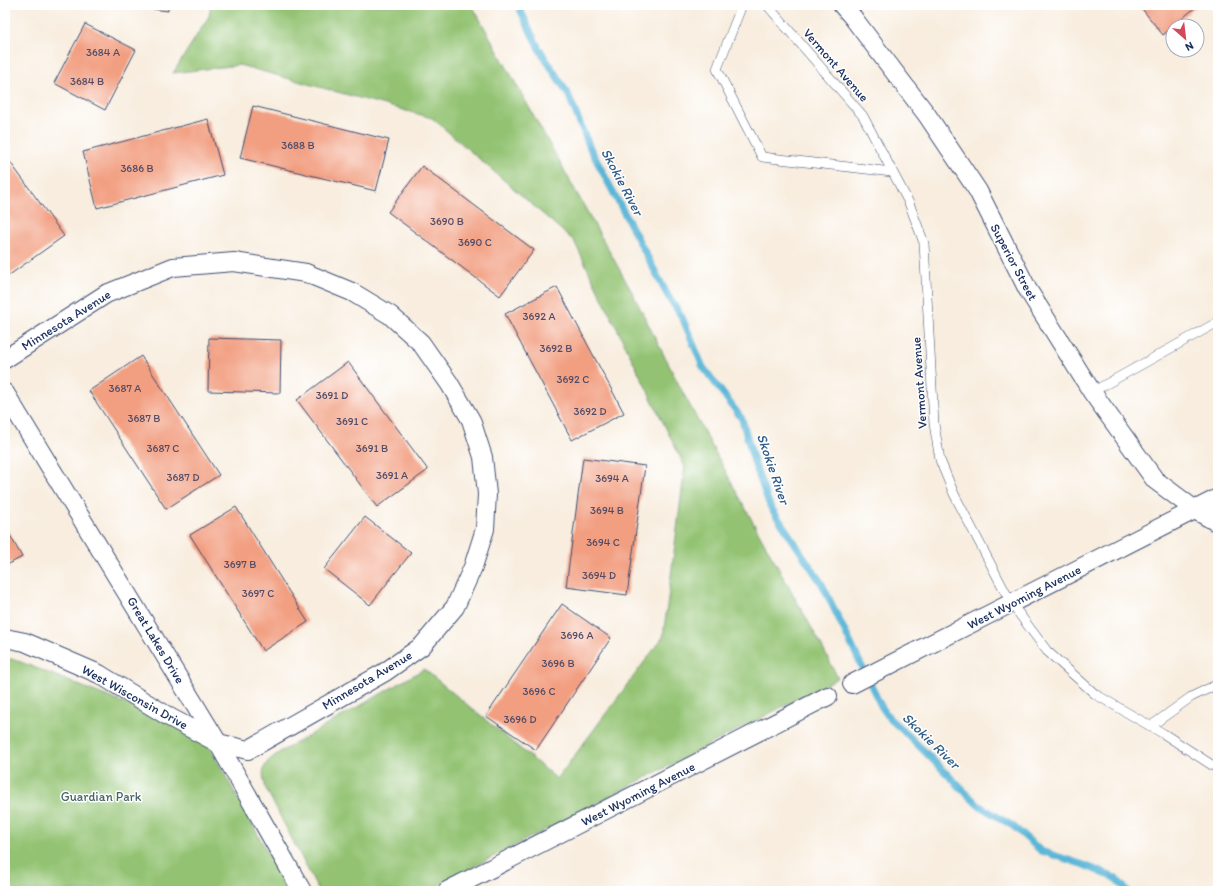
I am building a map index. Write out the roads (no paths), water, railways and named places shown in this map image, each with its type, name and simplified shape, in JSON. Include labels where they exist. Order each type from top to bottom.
[{"type":"street","name":"Superior Street","points":[[842,5],[927,115],[978,191],[1028,290],[1092,392],[1155,480],[1195,510],[1218,523]]},
{"type":"street","name":"Minnesota Avenue","points":[[5,359],[106,294],[173,267],[234,262],[306,273],[352,292],[390,315],[421,343],[449,383],[471,420],[483,457],[487,494],[485,530],[473,567],[455,607],[422,646],[378,676],[248,750],[218,743]]},
{"type":"street","name":"Great Lakes Drive","points":[[5,393],[218,743],[302,891]]},
{"type":"street","name":"West Wyoming Avenue","points":[[852,684],[1218,498]]},
{"type":"street","name":"West Wisconsin Drive","points":[[5,638],[25,642],[99,674],[171,718],[218,743]]},
{"type":"street","name":"West Wyoming Avenue","points":[[447,891],[828,696]]},
{"type":"lane","points":[[742,5],[717,69],[762,157],[892,172]]},
{"type":"lane","name":"Vermont Avenue","points":[[767,5],[863,116],[909,203],[924,243],[934,424],[940,460],[954,494],[1011,603],[1047,651],[1095,694],[1151,726],[1218,770]]},
{"type":"lane","points":[[1092,392],[1218,322]]},
{"type":"lane","points":[[1151,726],[1191,697],[1218,684]]},
{"type":"waterway","name":"Skokie River","points":[[518,5],[538,47],[568,94],[590,148],[668,296],[682,317],[703,367],[742,419],[755,465],[770,506],[822,584],[881,706],[890,719],[978,805],[1013,826],[1041,851],[1084,865],[1115,878],[1128,891]]},
{"type":"park label","name":"Guardian Park","points":[[101,796]]}]
